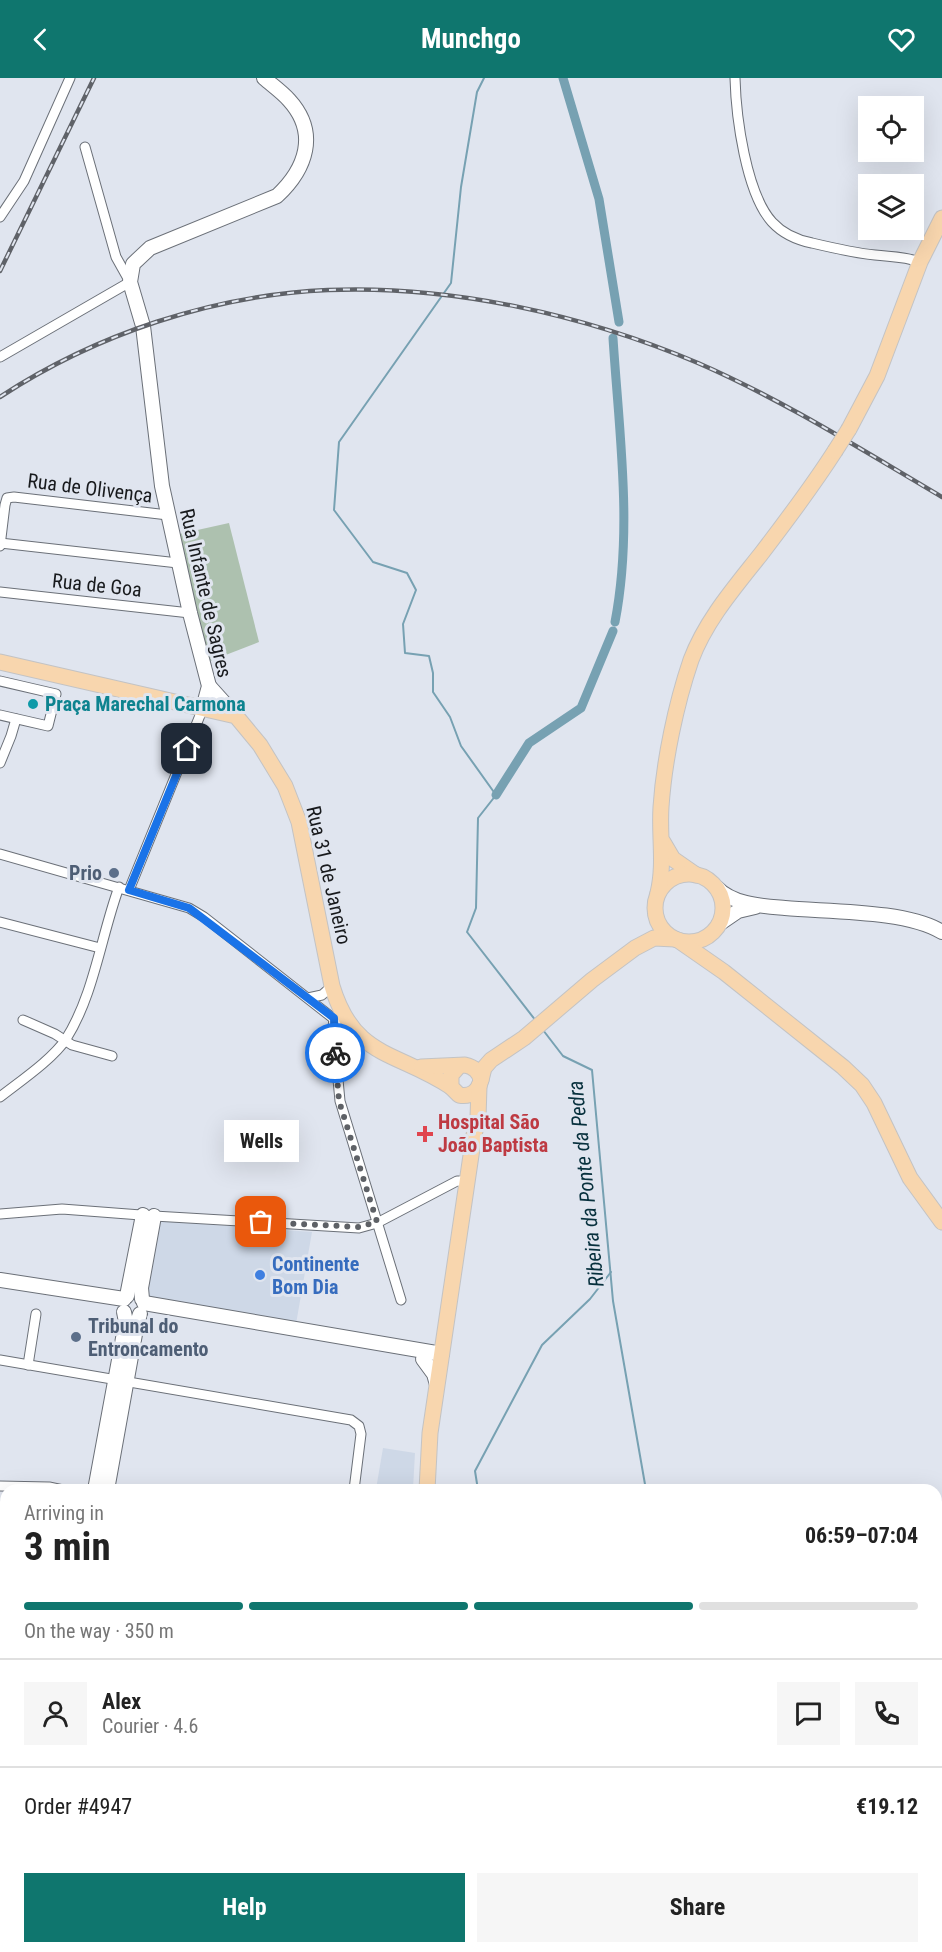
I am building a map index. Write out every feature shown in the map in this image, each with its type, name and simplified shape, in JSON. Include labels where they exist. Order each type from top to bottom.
[{"type":"main road","points":[[941,1220],[910,1178],[874,1103],[862,1085],[843,1067],[724,972],[660,927],[657,901],[662,871],[661,799],[667,756],[686,676],[696,648],[717,612],[809,492],[849,429],[886,355],[920,261],[942,218]]},
{"type":"main road","points":[[0,662],[236,716]]},
{"type":"main road","name":"Rua 31 de Janeiro","points":[[236,716],[260,745],[285,786],[298,822],[341,1021]]},
{"type":"main road","points":[[661,833],[669,855],[716,887],[723,905],[712,951],[716,962],[724,972]]},
{"type":"main road","points":[[635,948],[648,931],[664,885],[674,878],[696,875]]},
{"type":"main road","points":[[427,1484],[430,1433],[443,1336],[484,1068],[491,1060],[635,948],[654,939],[696,941],[706,938],[717,927]]},
{"type":"main road","points":[[341,1021],[368,1044],[391,1058],[416,1067],[455,1091],[471,1095],[480,1083]]},
{"type":"main road","points":[[474,1135],[468,1110],[455,1091],[451,1075],[462,1066],[523,1035]]},
{"type":"main road","points":[[416,1067],[462,1066],[476,1070],[480,1083]]},
{"type":"street","points":[[0,217],[24,181],[70,78]]},
{"type":"street","points":[[130,282],[133,264],[150,248],[277,196],[299,170],[305,156],[306,135],[302,119],[290,100],[264,78]]},
{"type":"street","points":[[735,78],[736,108],[744,152],[757,195],[773,223],[787,235],[811,243],[874,255],[902,256],[920,261]]},
{"type":"street","points":[[85,147],[116,257],[130,282]]},
{"type":"street","points":[[0,357],[130,282]]},
{"type":"street","name":"Rua Infante de Sagres","points":[[66,1040],[90,984],[107,920],[124,889],[203,708],[209,686],[178,563],[162,486],[143,326],[130,282]]},
{"type":"street","name":"Rua de Olivença","points":[[0,545],[8,498],[168,515]]},
{"type":"street","points":[[0,545],[178,563]]},
{"type":"street","name":"Rua de Goa","points":[[0,592],[190,613]]},
{"type":"street","points":[[0,681],[56,694],[48,726],[0,715]]},
{"type":"street","name":"Rua 31 de Janeiro","points":[[209,686],[236,716]]},
{"type":"street","points":[[0,763],[16,719]]},
{"type":"street","points":[[0,854],[189,908],[341,1021],[333,1027],[339,1101],[401,1300]]},
{"type":"street","points":[[716,887],[733,899],[766,907]]},
{"type":"street","points":[[717,927],[738,911],[751,907],[766,907],[901,918],[929,925],[942,932]]},
{"type":"street","points":[[0,922],[100,948]]},
{"type":"street","points":[[308,998],[322,995],[332,986]]},
{"type":"street","points":[[23,1020],[72,1045],[112,1056]]},
{"type":"street","points":[[0,1097],[66,1040]]},
{"type":"street","points":[[0,1214],[62,1209],[359,1227],[377,1222],[457,1181],[467,1181]]},
{"type":"street","points":[[108,1484],[126,1322],[124,1304],[148,1216]]},
{"type":"street","points":[[96,1484],[120,1380],[142,1307],[141,1288],[148,1216]]},
{"type":"street","points":[[0,1280],[124,1304],[133,1317],[142,1307]]},
{"type":"street","points":[[0,1287],[124,1304]]},
{"type":"street","points":[[124,1304],[133,1294],[142,1307],[441,1359]]},
{"type":"street","points":[[28,1365],[36,1314]]},
{"type":"street","points":[[423,1355],[443,1336]]},
{"type":"street","points":[[423,1355],[434,1374],[437,1385]]},
{"type":"street","points":[[0,1359],[351,1420],[359,1426],[361,1434],[355,1484]]},
{"type":"shaded area","points":[[161,1221],[312,1232],[296,1324],[147,1296]]},
{"type":"shaded area","points":[[383,1448],[415,1453],[413,1484],[377,1484]]},
{"type":"green space","points":[[229,523],[259,642],[205,663],[175,535]]},
{"type":"waterway","name":"Ribeira da Ponte da Pedra","points":[[484,78],[477,92],[461,187],[451,283],[339,442],[334,510],[373,562],[407,573],[416,590],[403,624],[405,653],[429,656],[433,673],[433,692],[450,717],[461,746],[496,795],[478,818],[476,908],[467,932],[536,1021]]},
{"type":"waterway","points":[[563,78],[599,199],[619,322]]},
{"type":"waterway","points":[[613,338],[624,516],[623,552],[615,622]]},
{"type":"waterway","points":[[496,795],[529,743],[581,708],[613,631]]},
{"type":"waterway","name":"Ribeira da Ponte da Pedra","points":[[543,1030],[563,1056],[592,1070],[613,1301],[645,1484]]},
{"type":"waterway","points":[[477,1484],[475,1471],[542,1345],[590,1299],[611,1272]]},
{"type":"railway","points":[[0,271],[94,78]]},
{"type":"railway","points":[[0,397],[76,354],[116,337],[199,309],[285,293],[328,290],[375,290],[470,298],[564,317],[655,346],[698,363],[730,377],[822,426],[942,497]]},
{"type":"way so far","points":[[261,1222],[359,1227],[377,1222],[339,1101],[335,1053]]},
{"type":"place","name":"Praça Marechal Carmona","points":[[33,704]]},
{"type":"place","name":"Prio","points":[[114,873]]},
{"type":"place","name":"Hospital São João Baptista","points":[[425,1134]]},
{"type":"place","name":"Wells","points":[[261,1222]]},
{"type":"place","name":"Continente Bom Dia","points":[[260,1275]]},
{"type":"place","name":"Tribunal do Entroncamento","points":[[76,1337]]},
{"type":"route","points":[[187,749],[129,890],[189,908],[204,917],[334,1018],[335,1053]]}]
